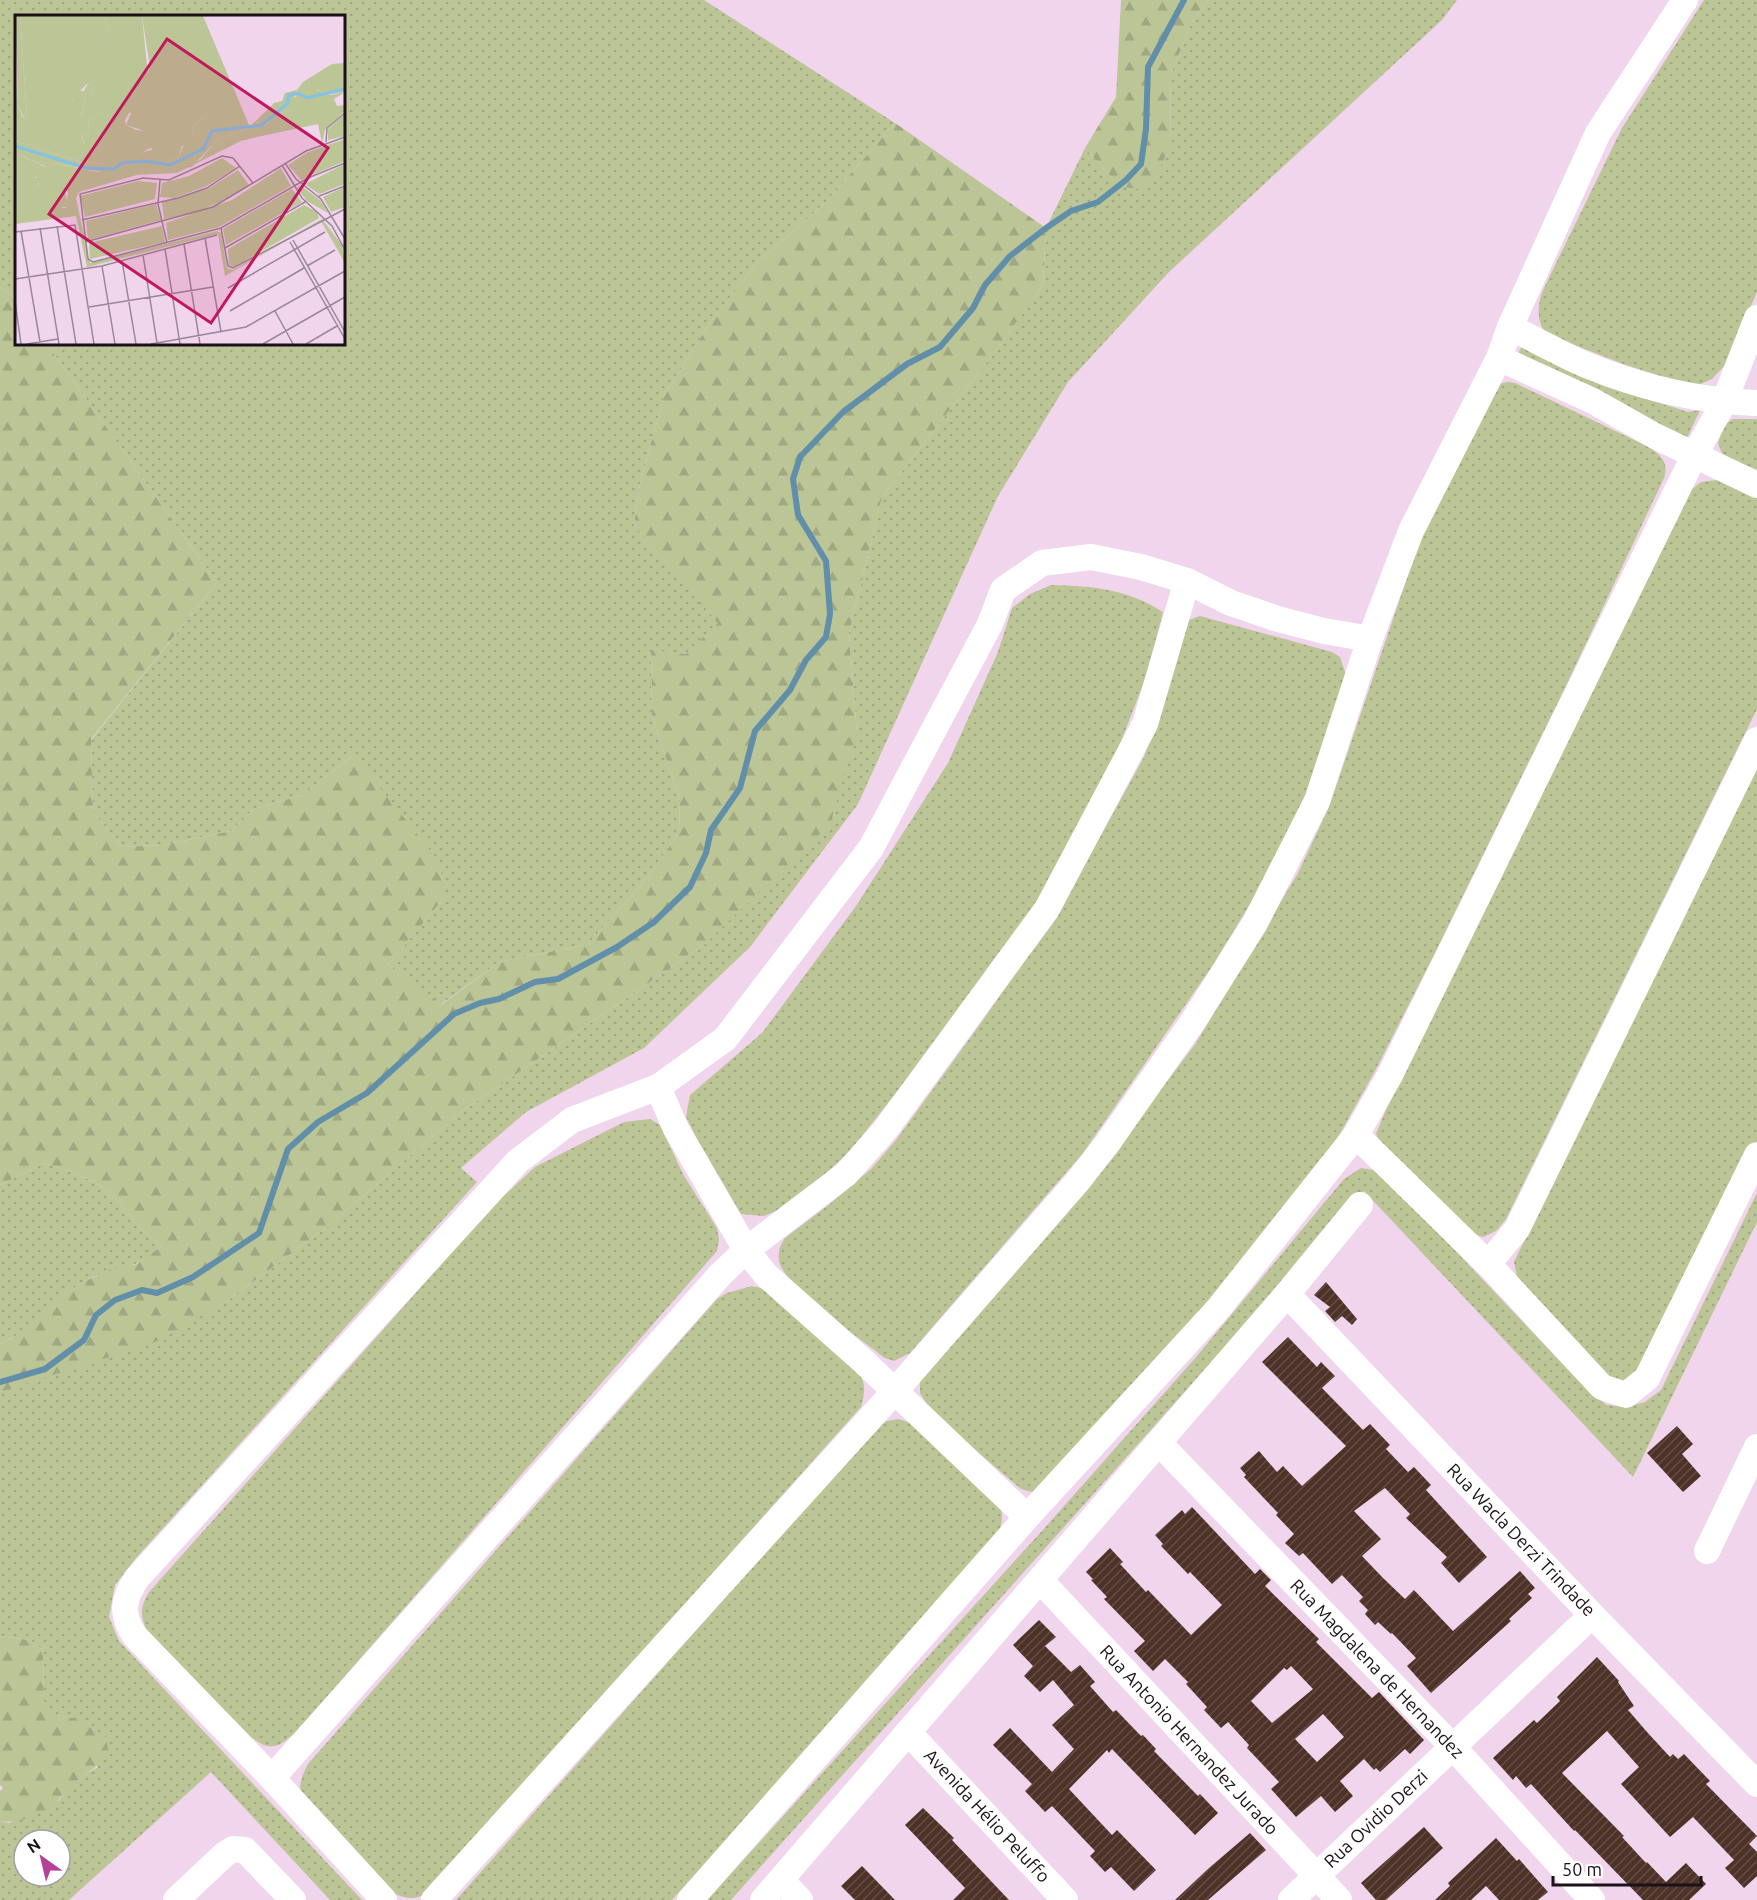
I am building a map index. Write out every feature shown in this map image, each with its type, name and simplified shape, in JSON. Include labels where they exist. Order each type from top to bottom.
[{"type":"street","points":[[434,1900],[895,1391],[1092,1162],[1194,1020],[1249,933],[1317,801],[1370,639],[1411,531],[1499,358],[1510,327],[1598,133],[1685,0]]},
{"type":"street","points":[[690,1900],[1027,1517],[1218,1309],[1356,1135],[1389,1075],[1694,456],[1724,402],[1757,318]]},
{"type":"street","points":[[1510,327],[1583,364],[1625,379],[1668,392],[1724,402],[1757,403]]},
{"type":"street","points":[[1499,358],[1593,401],[1694,456],[1757,485]]},
{"type":"street","points":[[384,1900],[272,1778],[135,1636],[126,1623],[125,1607],[128,1591],[137,1578],[518,1161],[572,1120],[658,1087],[725,1039],[871,848],[990,624],[1003,590],[1042,563],[1091,557],[1142,567],[1187,581],[1231,603],[1278,619],[1324,631],[1370,639]]},
{"type":"street","points":[[272,1778],[720,1275],[746,1250],[846,1174],[885,1130],[1047,909],[1144,724],[1187,581]]},
{"type":"street","points":[[1488,1264],[1517,1229],[1757,740]]},
{"type":"street","points":[[658,1087],[675,1127],[746,1250],[766,1275],[864,1361],[1027,1517]]},
{"type":"street","points":[[1356,1135],[1488,1264],[1602,1388],[1626,1395],[1647,1378],[1757,1155]]},
{"type":"street","points":[[763,1900],[1287,1294],[1360,1205]]},
{"type":"street","name":"Rua Wacla Derzi Trindade","points":[[1287,1294],[1592,1615],[1757,1784]]},
{"type":"street","name":"Rua Magdalena de Hernandez","points":[[1159,1443],[1453,1747],[1592,1900]]},
{"type":"street","points":[[1707,1551],[1757,1447]]},
{"type":"street","name":"Rua Antonio Hernandez Jurado","points":[[1040,1580],[1339,1900]]},
{"type":"street","name":"Rua Ovidio Derzi","points":[[1291,1900],[1592,1615]]},
{"type":"street","name":"Avenida Hélio Peluffo","points":[[908,1732],[1065,1900]]},
{"type":"street","points":[[176,1900],[233,1849],[245,1850],[293,1900]]},
{"type":"street","points":[[781,1880],[800,1900]]},
{"type":"green space","points":[[0,0],[704,0],[895,123],[826,202],[758,262],[709,324],[664,396],[640,483],[634,525],[719,623],[686,654],[651,651],[652,717],[680,800],[679,833],[647,878],[588,944],[499,962],[440,1005],[388,965],[443,899],[354,755],[302,795],[254,809],[231,831],[163,845],[122,847],[93,812],[91,740],[217,583],[48,345],[345,345],[345,15],[15,15],[15,299],[0,287]]},
{"type":"green space","points":[[1121,0],[1208,0],[1192,22],[1171,74],[1170,145],[1157,175],[1137,189],[1119,186],[1085,148],[1116,97]]},
{"type":"green space","points":[[1208,0],[1457,0],[1442,20],[1169,272],[1068,382],[998,496],[858,804],[750,947],[644,1048],[526,1112],[461,1168],[477,1182],[136,1558],[115,1585],[109,1617],[119,1641],[362,1900],[330,1900],[211,1772],[69,1900],[0,1900],[0,1821],[9,1823],[59,1800],[70,1786],[98,1767],[74,1718],[55,1715],[44,1701],[43,1650],[30,1640],[0,1636],[0,1392],[223,1304],[327,1227],[461,1112],[705,944],[857,733],[849,633],[882,497],[998,348],[1043,285],[1046,228],[1085,148],[1119,186],[1170,145],[1171,74],[1192,22]]},
{"type":"green space","points":[[1704,0],[1757,0],[1757,292],[1725,365],[1712,379],[1694,387],[1626,365],[1546,334],[1540,323],[1539,312],[1544,288],[1622,128]]},
{"type":"green space","points":[[895,123],[1046,228],[1043,285],[998,348],[882,497],[849,633],[857,733],[830,824],[705,944],[461,1112],[327,1227],[223,1304],[153,1343],[0,1392],[0,1344],[11,1339],[57,1300],[83,1282],[109,1270],[137,1264],[162,1246],[140,1228],[122,1205],[100,1185],[73,1172],[44,1163],[0,1185],[0,287],[15,299],[15,345],[48,345],[217,583],[91,739],[93,812],[122,847],[163,845],[231,831],[254,809],[302,795],[354,755],[441,864],[443,899],[388,965],[441,1005],[499,962],[588,944],[647,878],[679,833],[680,800],[652,717],[651,650],[686,654],[718,623],[634,525],[640,483],[664,396],[709,324],[758,262],[826,202]]},
{"type":"green space","points":[[1522,346],[1605,386],[1688,412],[1700,410],[1687,438],[1516,357]]},
{"type":"green space","points":[[1515,383],[1649,447],[1665,464],[1664,478],[1565,688],[1433,957],[1375,1071],[1337,1139],[1227,1283],[1044,1490],[1032,1492],[1021,1489],[933,1414],[920,1393],[920,1381],[1104,1164],[1196,1043],[1298,873],[1329,807],[1422,534],[1500,384]]},
{"type":"green space","points":[[1733,419],[1757,419],[1757,470],[1723,456],[1718,443],[1725,424]]},
{"type":"green space","points":[[1717,480],[1757,497],[1757,709],[1506,1219],[1496,1231],[1483,1237],[1467,1232],[1381,1143],[1376,1134],[1691,490],[1701,482]]},
{"type":"green space","points":[[1051,585],[1109,590],[1136,598],[1163,612],[1146,677],[1120,744],[1039,899],[991,973],[850,1151],[804,1194],[786,1207],[764,1216],[741,1214],[686,1117],[690,1095],[762,1033],[856,906],[948,763],[998,652],[1012,608],[1030,594]]},
{"type":"green space","points":[[1200,616],[1332,652],[1340,657],[1346,675],[1308,789],[1267,876],[1213,965],[1083,1153],[910,1353],[894,1361],[885,1358],[827,1314],[786,1275],[780,1264],[781,1244],[785,1238],[871,1169],[896,1140],[1062,906],[1144,757],[1164,702],[1189,620]]},
{"type":"green space","points":[[1757,766],[1757,1144],[1651,1360],[1629,1379],[1615,1385],[1517,1277],[1514,1262]]},
{"type":"green space","points":[[650,1119],[660,1125],[684,1176],[717,1228],[719,1240],[717,1251],[296,1732],[279,1745],[269,1746],[258,1742],[147,1631],[142,1612],[149,1592],[496,1203],[535,1167],[624,1122]]},
{"type":"green space","points":[[44,1163],[73,1172],[100,1185],[122,1205],[140,1228],[162,1246],[139,1263],[88,1279],[71,1290],[22,1331],[0,1344],[0,1185]]},
{"type":"green space","points":[[1361,1168],[1380,1171],[1590,1393],[1607,1405],[1625,1407],[1645,1402],[1661,1390],[1757,1193],[1757,1222],[1633,1477],[1364,1191],[731,1900],[707,1900],[1041,1532],[1197,1356],[1344,1179]]},
{"type":"green space","points":[[752,1286],[764,1289],[859,1372],[864,1389],[861,1407],[427,1893],[411,1898],[395,1894],[302,1800],[301,1782],[308,1764],[717,1299],[727,1293]]},
{"type":"green space","points":[[899,1419],[913,1424],[999,1501],[1002,1518],[998,1534],[672,1900],[456,1900],[877,1427],[887,1421]]},
{"type":"green space","points":[[0,1636],[30,1640],[43,1650],[44,1701],[56,1715],[74,1718],[106,1737],[109,1754],[48,1808],[24,1819],[8,1822],[0,1821],[0,1791],[3,1788],[0,1785]]},
{"type":"building","points":[[1326,1282],[1357,1319],[1352,1325],[1342,1316],[1335,1322],[1325,1311],[1330,1307],[1314,1295]]},
{"type":"building","points":[[1288,1337],[1317,1367],[1321,1362],[1335,1376],[1322,1388],[1363,1430],[1370,1424],[1390,1445],[1386,1449],[1408,1472],[1414,1467],[1431,1485],[1426,1490],[1487,1557],[1459,1583],[1441,1563],[1447,1557],[1406,1518],[1410,1514],[1385,1488],[1354,1511],[1381,1539],[1362,1556],[1383,1578],[1405,1599],[1414,1590],[1453,1631],[1520,1571],[1535,1588],[1528,1594],[1532,1598],[1509,1619],[1511,1621],[1431,1693],[1407,1666],[1416,1658],[1392,1633],[1378,1622],[1375,1625],[1365,1614],[1368,1610],[1359,1601],[1363,1597],[1342,1575],[1332,1584],[1303,1553],[1299,1556],[1285,1543],[1294,1534],[1276,1515],[1278,1513],[1244,1477],[1246,1475],[1240,1468],[1259,1451],[1277,1472],[1283,1466],[1302,1486],[1346,1446],[1262,1362]]},
{"type":"building","points":[[1677,1426],[1693,1444],[1682,1454],[1701,1476],[1683,1492],[1647,1453]]},
{"type":"building","points":[[1192,1507],[1255,1574],[1260,1569],[1271,1580],[1265,1586],[1319,1639],[1316,1642],[1372,1698],[1379,1692],[1424,1740],[1410,1754],[1405,1749],[1380,1772],[1376,1768],[1374,1770],[1364,1759],[1340,1781],[1353,1796],[1335,1812],[1321,1796],[1296,1817],[1271,1789],[1279,1782],[1247,1748],[1249,1745],[1228,1722],[1221,1728],[1204,1710],[1207,1707],[1186,1684],[1188,1682],[1165,1659],[1153,1671],[1134,1651],[1145,1641],[1104,1599],[1107,1597],[1086,1572],[1110,1548],[1123,1562],[1120,1564],[1146,1592],[1148,1590],[1191,1635],[1222,1605],[1161,1546],[1163,1544],[1155,1535],[1182,1510],[1185,1514]],"holes":[[[1291,1666],[1313,1689],[1272,1723],[1251,1701],[1284,1668],[1287,1670]],[[1323,1714],[1344,1737],[1317,1762],[1295,1739]]]},
{"type":"building","points":[[1039,1620],[1056,1637],[1045,1646],[1071,1672],[1080,1665],[1095,1682],[1090,1686],[1113,1712],[1116,1710],[1141,1736],[1143,1735],[1156,1749],[1154,1751],[1218,1813],[1195,1835],[1112,1749],[1109,1753],[1107,1750],[1069,1789],[1112,1835],[1117,1830],[1156,1870],[1134,1891],[1111,1867],[1105,1872],[1090,1856],[1095,1851],[1052,1806],[1045,1812],[1025,1791],[1032,1784],[993,1745],[1010,1728],[1052,1772],[1074,1749],[1052,1725],[1074,1705],[1053,1680],[1040,1692],[1024,1676],[1033,1666],[1013,1645]]},
{"type":"building","points":[[1597,1657],[1619,1681],[1634,1706],[1628,1710],[1647,1732],[1670,1757],[1673,1754],[1678,1759],[1684,1754],[1710,1781],[1706,1784],[1757,1836],[1749,1844],[1757,1852],[1757,1876],[1744,1888],[1725,1868],[1734,1860],[1693,1817],[1670,1837],[1621,1784],[1639,1767],[1607,1731],[1562,1773],[1666,1882],[1686,1863],[1706,1884],[1689,1900],[1643,1900],[1531,1784],[1526,1788],[1516,1776],[1513,1780],[1493,1758],[1534,1720],[1537,1723],[1560,1701],[1557,1697]]},
{"type":"building","points":[[923,1808],[954,1838],[952,1840],[1009,1900],[953,1900],[965,1888],[905,1825]]},
{"type":"building","points":[[1424,1827],[1443,1848],[1386,1900],[1376,1900],[1361,1883]]},
{"type":"building","points":[[1250,1833],[1266,1850],[1208,1900],[1175,1900],[1209,1868]]},
{"type":"building","points":[[1496,1838],[1517,1861],[1519,1859],[1548,1892],[1538,1900],[1499,1900],[1486,1886],[1471,1900],[1435,1900],[1450,1886],[1448,1883]]},
{"type":"building","points":[[862,1866],[895,1900],[855,1900],[841,1886]]},
{"type":"waterway","points":[[0,1382],[45,1369],[84,1340],[96,1315],[115,1300],[142,1290],[157,1293],[193,1277],[259,1233],[288,1149],[318,1122],[367,1093],[454,1014],[480,1003],[499,999],[535,982],[558,979],[617,947],[654,922],[690,887],[706,853],[711,830],[740,788],[755,731],[790,690],[806,660],[826,637],[830,614],[826,561],[798,515],[793,479],[800,457],[843,412],[907,364],[940,347],[973,308],[985,285],[1010,256],[1071,211],[1098,202],[1126,180],[1141,164],[1146,129],[1148,67],[1184,0]]}]
